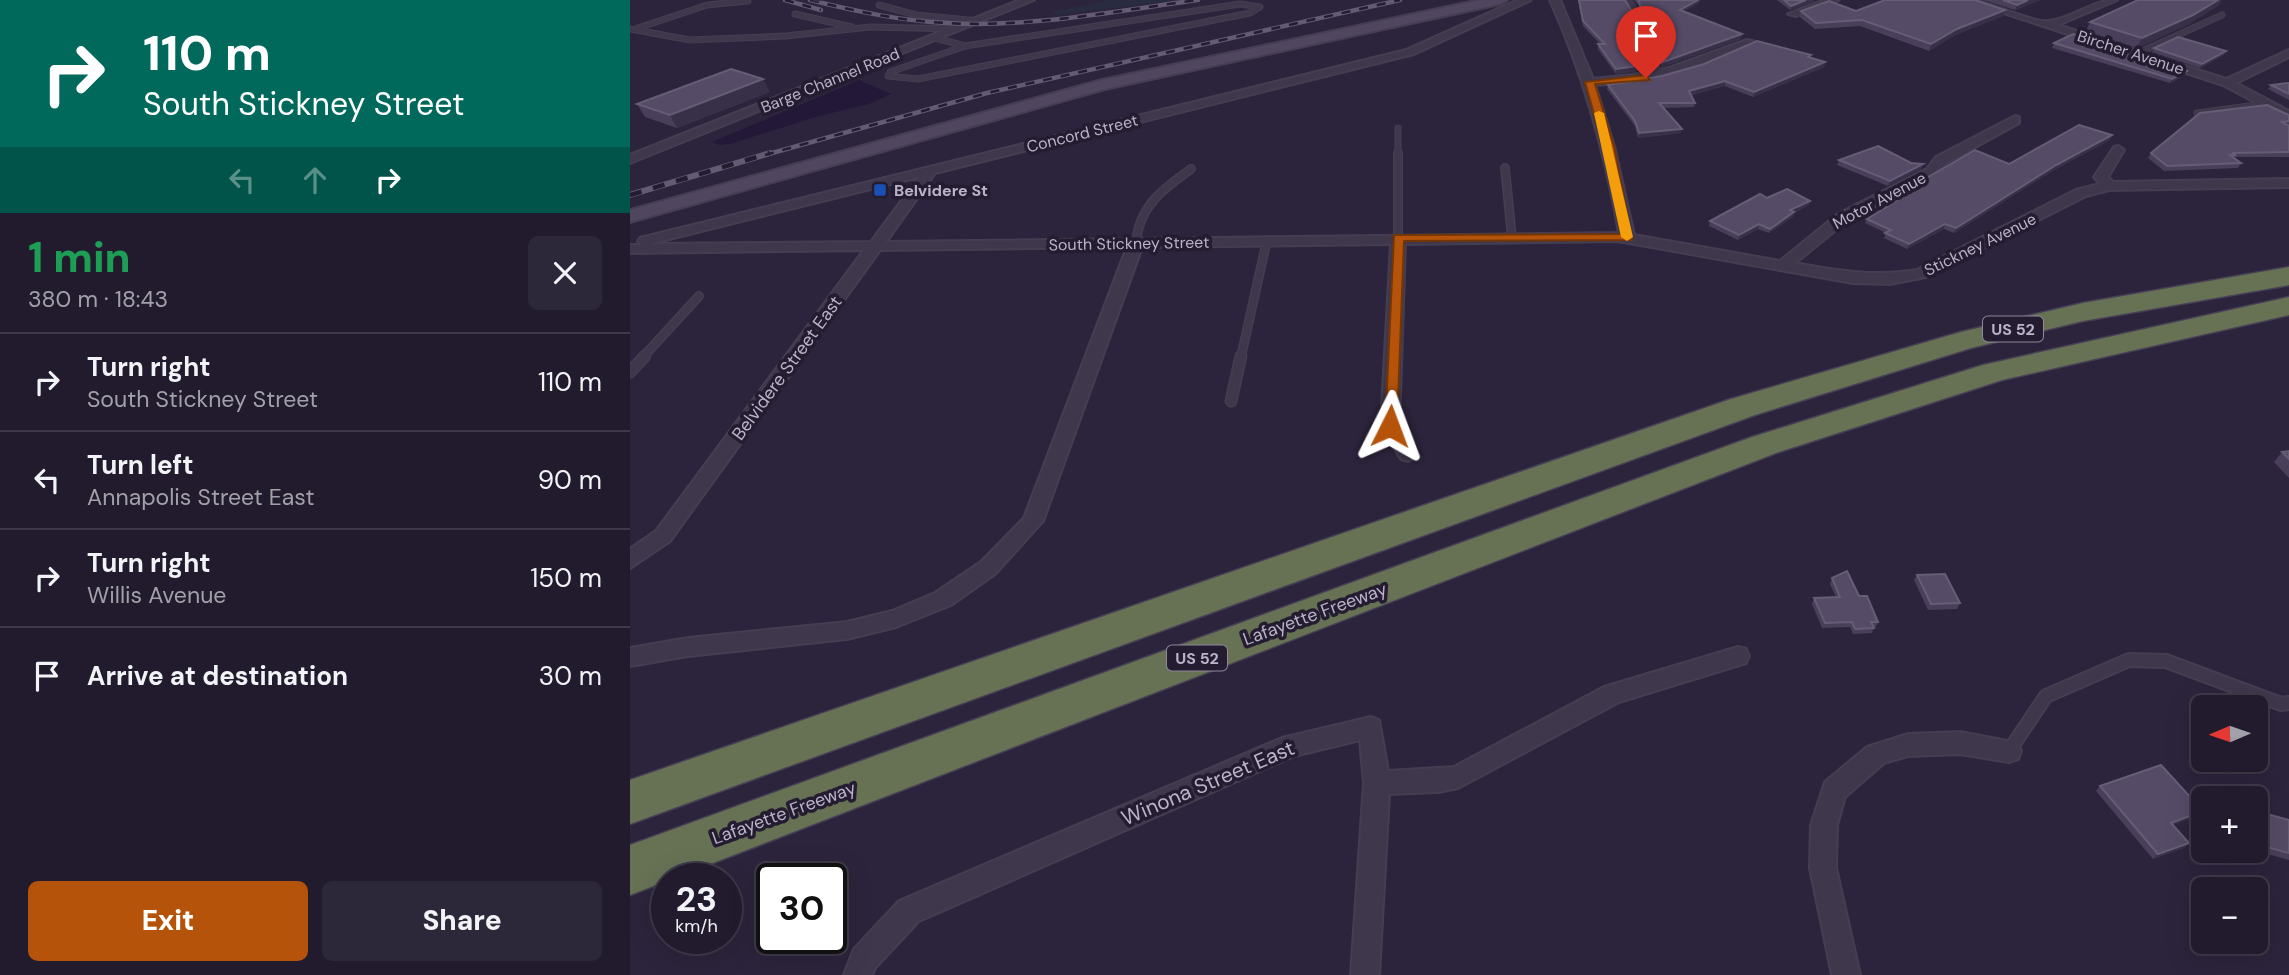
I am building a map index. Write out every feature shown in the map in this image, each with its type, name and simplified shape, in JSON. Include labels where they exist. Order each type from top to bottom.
[{"type":"highway","name":"US 52","points":[[630,802],[1743,407],[1961,341],[2083,312],[2289,276]]},
{"type":"highway","name":"Lafayette Freeway","points":[[630,870],[1764,445],[1994,372],[2289,306]]},
{"type":"main road","points":[[630,216],[1102,85],[1500,0]]},
{"type":"street","name":"Barge Channel Road","points":[[630,159],[1029,0]]},
{"type":"street","name":"Concord Street","points":[[630,247],[1410,51],[1457,33],[1526,0]]},
{"type":"street","points":[[1555,0],[1590,82],[1608,146],[1627,237]]},
{"type":"street","points":[[1793,14],[1834,0]]},
{"type":"street","points":[[2049,25],[2112,0]]},
{"type":"street","name":"Bircher Avenue","points":[[1975,1],[2227,83],[2289,116]]},
{"type":"street","points":[[1590,82],[1661,75],[1701,63],[1751,42]]},
{"type":"street","points":[[2227,83],[2289,53]]},
{"type":"street","name":"Motor Avenue","points":[[1783,266],[1843,217],[1932,172],[1941,160],[2015,120]]},
{"type":"street","points":[[2109,186],[2101,177],[2118,150]]},
{"type":"street","name":"Belvidere Street East","points":[[632,559],[663,536],[931,170]]},
{"type":"street","name":"Stickney Avenue","points":[[1627,237],[1728,258],[1853,278],[1890,279],[1921,274],[2081,193],[2109,186],[2289,183]]},
{"type":"street","name":"South Stickney Street","points":[[630,247],[1627,237]]},
{"type":"street","points":[[1398,238],[1390,426],[1408,455]]},
{"type":"street","points":[[630,657],[850,631],[897,621],[933,606],[978,577],[1010,549],[1032,521],[1136,243]]},
{"type":"street","points":[[1365,975],[1377,783],[1438,782],[1458,777],[1612,694],[1738,656]]},
{"type":"street","name":"Winona Street East","points":[[858,975],[864,959],[909,911],[1291,746],[1371,727],[1377,783]]},
{"type":"street","points":[[1846,975],[1823,868],[1824,825],[1834,790],[1876,755],[1908,745],[1960,743],[2009,751]]},
{"type":"lane","points":[[1628,0],[1639,11],[1651,60],[1661,75]]},
{"type":"lane","points":[[632,29],[707,5],[748,1]]},
{"type":"lane","points":[[934,38],[965,46],[1240,4],[1260,7],[1250,13],[918,79],[895,79],[888,76],[890,72],[965,46]]},
{"type":"lane","points":[[879,5],[916,15],[979,20]]},
{"type":"lane","points":[[795,14],[856,28]]},
{"type":"lane","points":[[2137,54],[2222,15]]},
{"type":"lane","points":[[632,29],[690,40],[786,36],[856,28],[928,26],[958,29]]},
{"type":"lane","points":[[2197,113],[2264,104]]},
{"type":"lane","points":[[1398,128],[1398,238]]},
{"type":"lane","points":[[1505,168],[1512,238]]},
{"type":"lane","points":[[1136,243],[1136,227],[1143,209],[1161,190],[1191,169]]},
{"type":"lane","points":[[1231,401],[1268,240]]},
{"type":"lane","points":[[630,372],[699,296]]},
{"type":"lane","points":[[2009,751],[2046,696],[2129,660],[2166,661],[2281,704],[2289,703]]},
{"type":"shaded area","points":[[1108,0],[1180,0],[1055,15],[1052,12]]},
{"type":"shaded area","points":[[859,80],[891,94],[869,104],[819,116],[730,144],[712,142]]},
{"type":"building","points":[[1579,0],[1625,0],[1634,15],[1652,64],[1616,69],[1598,44],[1605,44],[1583,21]]},
{"type":"building","points":[[1638,0],[1698,0],[1680,10],[1742,34],[1663,62]]},
{"type":"building","points":[[1784,0],[1806,0],[1791,6]]},
{"type":"building","points":[[1885,0],[1975,0],[2005,10],[1957,29],[1931,44],[1862,20],[1816,23],[1801,11],[1829,1],[1856,11]]},
{"type":"building","points":[[2003,0],[2028,0],[2017,5]]},
{"type":"building","points":[[2138,0],[2218,0],[2193,15],[2142,38],[2090,22]]},
{"type":"building","points":[[2073,34],[2187,71],[2172,79],[2054,43]]},
{"type":"building","points":[[2178,37],[2226,51],[2202,64],[2154,48]]},
{"type":"building","points":[[1757,41],[1811,55],[1808,57],[1825,62],[1754,92],[1725,81],[1689,91],[1695,103],[1659,103],[1682,129],[1639,133],[1635,121],[1608,85],[1662,76],[1704,64]]},
{"type":"building","points":[[731,69],[763,79],[670,115],[637,104]]},
{"type":"building","points":[[2289,83],[2289,94],[2271,85]]},
{"type":"building","points":[[2267,105],[2289,115],[2289,121],[2282,122],[2289,126],[2289,152],[2232,153],[2236,155],[2230,155],[2241,163],[2167,166],[2151,153],[2200,113]]},
{"type":"building","points":[[2079,125],[2112,135],[2056,165],[1956,228],[1945,224],[1909,244],[1885,233],[1891,230],[1867,219],[1914,190],[1909,188],[1975,150],[2009,164]]},
{"type":"building","points":[[1878,146],[1911,163],[1923,164],[1890,181],[1839,160]]},
{"type":"building","points":[[1787,189],[1810,201],[1790,210],[1794,212],[1770,229],[1759,224],[1739,235],[1710,221],[1760,194],[1767,198]]},
{"type":"building","points":[[1847,571],[1859,596],[1867,596],[1878,622],[1871,622],[1874,628],[1855,629],[1852,622],[1825,623],[1814,598],[1840,597],[1832,578]]},
{"type":"building","points":[[1945,574],[1960,603],[1931,604],[1917,575]]},
{"type":"building","points":[[2161,765],[2191,798],[2191,816],[2171,823],[2189,843],[2158,854],[2100,786]]},
{"type":"building","points":[[2268,814],[2289,820],[2289,853],[2268,847]]},
{"type":"railway","points":[[785,0],[821,10]]},
{"type":"railway","points":[[810,0],[895,18],[978,24],[1073,18],[1198,0]]},
{"type":"railway","points":[[765,155],[987,93],[1400,0]]},
{"type":"railway","points":[[630,195],[770,153]]},
{"type":"slow traffic","points":[[1599,113],[1627,237]]},
{"type":"place","name":"Belvidere St","points":[[880,190]]},
{"type":"route","points":[[1390,426],[1398,238],[1627,237],[1608,146],[1590,82],[1646,78]]}]
